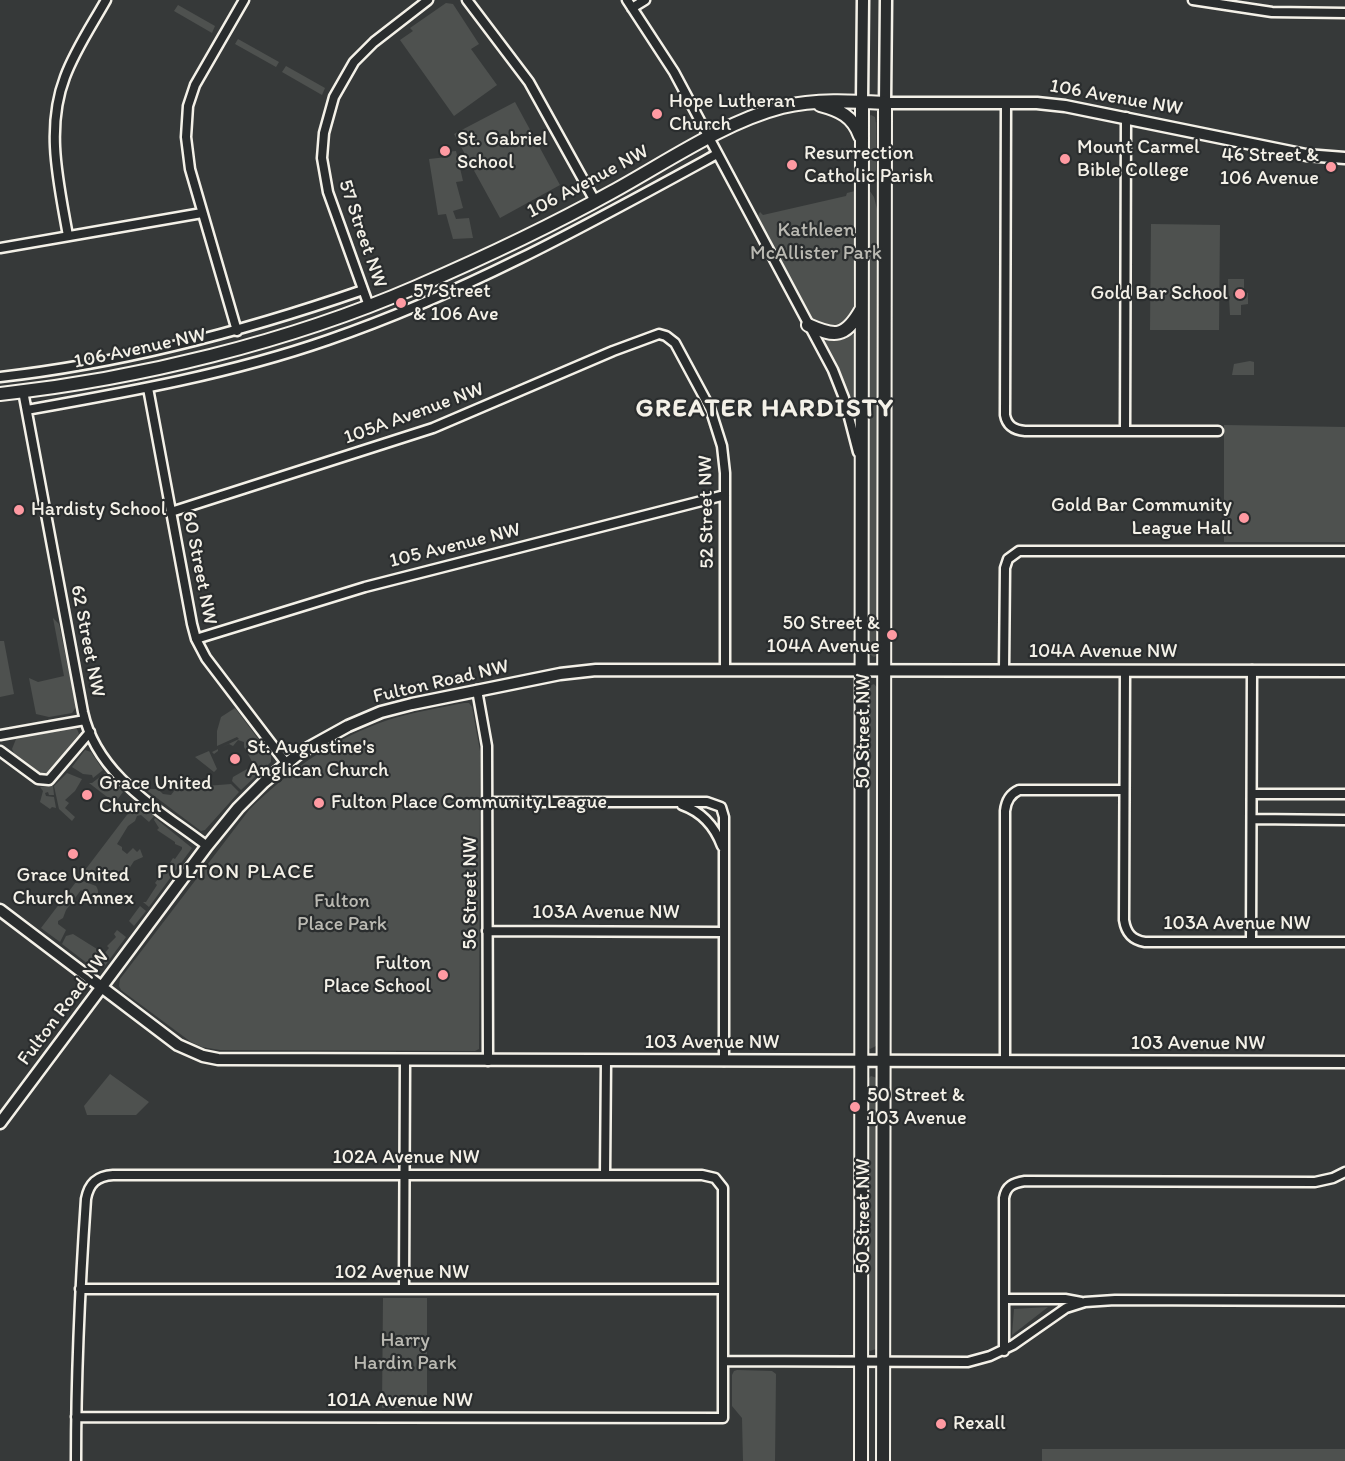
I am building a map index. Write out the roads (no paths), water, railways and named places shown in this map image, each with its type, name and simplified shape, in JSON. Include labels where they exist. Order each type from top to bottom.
[{"type":"main road","name":"50 Street NW","points":[[861,1461],[862,101]]},
{"type":"main road","name":"106 Avenue NW","points":[[0,394],[23,392],[195,359],[307,327],[369,306],[471,263],[595,201],[753,116],[809,102],[885,103]]},
{"type":"main road","points":[[809,102],[833,108],[847,115],[856,125],[863,143]]},
{"type":"main road","name":"50 Street NW","points":[[883,1461],[885,103]]},
{"type":"main road","points":[[808,325],[827,333],[839,333],[854,322],[861,309]]},
{"type":"street","points":[[68,236],[55,152],[56,113],[65,78],[106,0]]},
{"type":"street","points":[[237,331],[202,213],[188,159],[186,137],[188,106],[201,73],[244,0]]},
{"type":"street","name":"57 Street NW","points":[[369,306],[325,182],[322,158],[326,122],[340,84],[363,52],[428,0]]},
{"type":"street","points":[[467,0],[517,65],[536,94],[595,201]]},
{"type":"street","points":[[645,0],[629,4],[668,61],[833,370],[844,398],[861,461]]},
{"type":"street","name":"50 Street NW","points":[[862,0],[862,101]]},
{"type":"street","name":"50 Street NW","points":[[885,103],[886,0]]},
{"type":"street","points":[[1193,0],[1272,12],[1345,13]]},
{"type":"street","name":"106 Avenue NW","points":[[885,103],[1006,103],[1065,106],[1306,155],[1345,158]]},
{"type":"street","points":[[1006,103],[1005,415],[1009,425],[1016,430],[1024,431],[1218,431]]},
{"type":"street","points":[[1125,431],[1126,117]]},
{"type":"street","name":"106 Avenue NW","points":[[27,410],[148,388],[326,341],[402,312],[516,262],[717,154]]},
{"type":"street","points":[[0,248],[202,213]]},
{"type":"street","name":"106 Avenue NW","points":[[0,377],[138,355],[237,331],[363,290]]},
{"type":"street","name":"52 Street NW","points":[[663,335],[677,346],[714,416],[723,454],[725,670]]},
{"type":"street","name":"105A Avenue NW","points":[[171,512],[433,428],[642,339],[663,335]]},
{"type":"street","name":"60 Street NW","points":[[148,388],[196,639],[206,658],[286,764]]},
{"type":"street","name":"62 Street NW","points":[[23,392],[85,720],[106,762],[120,779],[207,846]]},
{"type":"street","name":"105 Avenue NW","points":[[196,639],[365,587],[725,495]]},
{"type":"street","points":[[1004,670],[1005,568],[1011,556],[1024,550],[1345,551]]},
{"type":"street","name":"104A Avenue NW","points":[[860,670],[1345,671]]},
{"type":"street","name":"Fulton Road NW","points":[[0,1123],[207,846],[250,795],[286,764],[330,735],[366,718],[411,704],[584,671],[860,670]]},
{"type":"street","points":[[1005,1061],[1006,802],[1011,795],[1023,790],[1124,790],[1125,670]]},
{"type":"street","points":[[1251,942],[1252,670]]},
{"type":"street","name":"56 Street NW","points":[[477,690],[487,746],[488,1061]]},
{"type":"street","points":[[0,735],[85,720]]},
{"type":"street","points":[[0,751],[38,779],[49,780],[90,732]]},
{"type":"street","name":"103A Avenue NW","points":[[1124,790],[1124,920],[1125,928],[1130,936],[1145,942],[1345,942]]},
{"type":"street","points":[[1252,794],[1345,794]]},
{"type":"street","points":[[488,802],[707,802],[721,807],[724,817],[724,1061]]},
{"type":"street","points":[[676,802],[695,811],[707,821],[719,839],[724,856]]},
{"type":"street","points":[[1252,819],[1345,820]]},
{"type":"street","points":[[0,910],[101,987]]},
{"type":"street","name":"103A Avenue NW","points":[[487,931],[724,932]]},
{"type":"street","name":"103 Avenue NW","points":[[101,987],[178,1045],[203,1056],[227,1060],[1345,1062]]},
{"type":"street","points":[[404,1289],[405,1061]]},
{"type":"street","points":[[605,1175],[606,1061]]},
{"type":"street","points":[[1004,1351],[1004,1198],[1009,1186],[1025,1181],[1315,1182],[1333,1178],[1345,1172]]},
{"type":"street","name":"102A Avenue NW","points":[[80,1289],[88,1188],[94,1180],[102,1176],[113,1175],[702,1175],[715,1178],[724,1193],[723,1289]]},
{"type":"street","points":[[76,1461],[76,1347],[80,1289]]},
{"type":"street","name":"102 Avenue NW","points":[[80,1289],[723,1289]]},
{"type":"street","points":[[723,1289],[723,1361],[968,1362],[1004,1351],[1057,1313],[1085,1302]]},
{"type":"street","points":[[1004,1299],[1065,1299],[1085,1302],[1115,1300],[1345,1301]]},
{"type":"street","name":"101A Avenue NW","points":[[76,1417],[723,1418],[723,1361]]},
{"type":"place","name":"Hope Lutheran Church","points":[[657,114]]},
{"type":"place","name":"St. Gabriel School","points":[[445,151]]},
{"type":"place","name":"Mount Carmel Bible College","points":[[1065,159]]},
{"type":"place","name":"Resurrection Catholic Parish","points":[[792,165]]},
{"type":"place","name":"46 Street & 106 Avenue","points":[[1331,167]]},
{"type":"place","name":"Gold Bar School","points":[[1240,294]]},
{"type":"place","name":"57 Street & 106 Ave","points":[[401,303]]},
{"type":"place","name":"Hardisty School","points":[[19,510]]},
{"type":"place","name":"Gold Bar Community League Hall","points":[[1244,518]]},
{"type":"place","name":"50 Street & 104A Avenue","points":[[892,635]]},
{"type":"place","name":"St. Augustine's Anglican Church","points":[[235,759]]},
{"type":"place","name":"Grace United Church","points":[[87,795]]},
{"type":"place","name":"Fulton Place Community League","points":[[319,803]]},
{"type":"place","name":"Grace United Church Annex","points":[[73,854]]},
{"type":"place","name":"Fulton Place School","points":[[443,975]]},
{"type":"place","name":"50 Street & 103 Avenue","points":[[855,1107]]},
{"type":"place","name":"Rexall","points":[[941,1424]]},
{"type":"district","name":"GREATER HARDISTY","points":[[765,409]]},
{"type":"district","name":"FULTON PLACE","points":[[236,873]]},
{"type":"park label","name":"Kathleen McAllister Park","points":[[816,242]]},
{"type":"park label","name":"Fulton Place Park","points":[[342,914]]},
{"type":"park label","name":"Harry Hardin Park","points":[[405,1352]]}]
